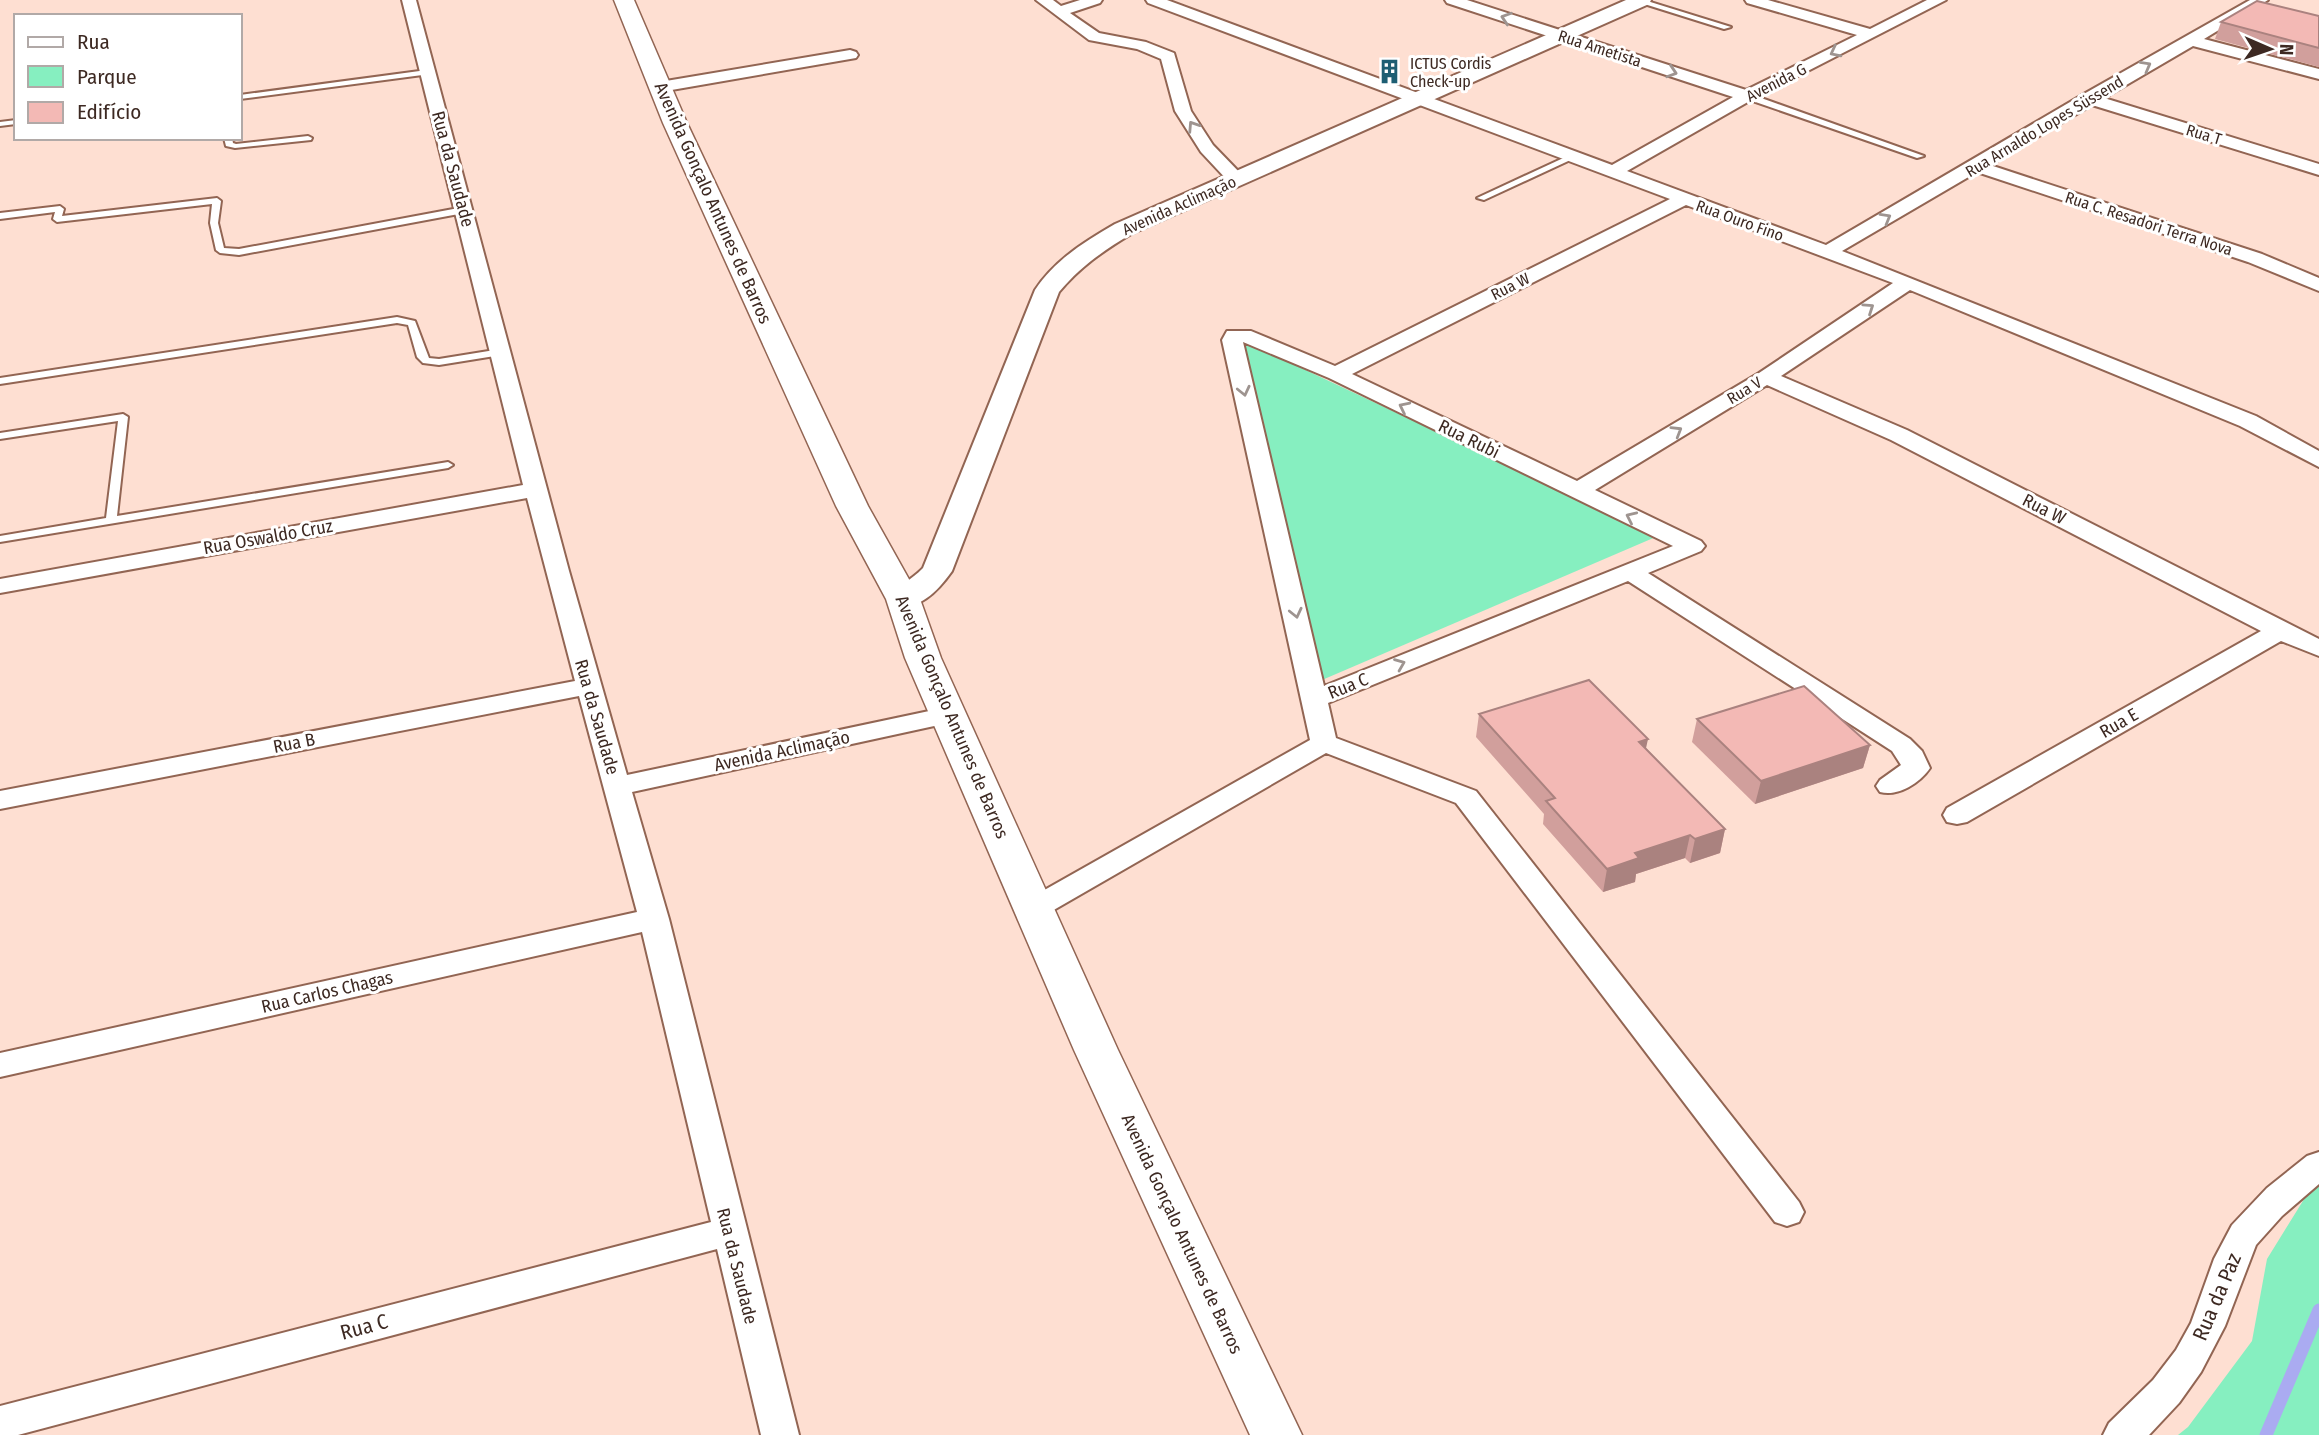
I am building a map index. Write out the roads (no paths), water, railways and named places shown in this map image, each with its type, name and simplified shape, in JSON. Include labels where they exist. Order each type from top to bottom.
[{"type":"main road","name":"Avenida Gonçalo Antunes de Barros","points":[[624,0],[660,87],[852,506],[903,599],[923,658],[1096,1050],[1276,1435]]},
{"type":"street","name":"Rua da Saudade","points":[[410,0],[588,686],[653,919],[779,1435]]},
{"type":"street","points":[[1043,0],[1094,37],[1141,45],[1168,56],[1183,111],[1207,148],[1236,179]]},
{"type":"street","points":[[1058,12],[1095,0]]},
{"type":"street","name":"Rua Ouro Fino","points":[[1153,0],[1908,282],[2248,421],[2319,460]]},
{"type":"street","name":"Rua Ametista","points":[[1452,0],[1747,96]]},
{"type":"street","name":"Avenida Aclimação","points":[[903,599],[923,587],[937,571],[1047,290],[1068,266],[1092,247],[1123,229],[1641,0]]},
{"type":"street","points":[[1752,0],[1871,34]]},
{"type":"street","name":"Avenida G","points":[[1615,171],[1747,96],[1939,0]]},
{"type":"street","name":"Rua Arnaldo Lopes Süssend","points":[[1827,252],[1977,166],[2088,98],[2261,0]]},
{"type":"street","points":[[2192,41],[2319,74]]},
{"type":"street","points":[[660,87],[850,55]]},
{"type":"street","name":"Rua T","points":[[2088,98],[2319,170]]},
{"type":"street","name":"Rua C. Resadori Terra Nova","points":[[1977,166],[2255,258],[2319,285]]},
{"type":"street","name":"Rua W","points":[[1336,374],[1685,199]]},
{"type":"street","name":"Rua V","points":[[1577,491],[1766,377],[1908,282]]},
{"type":"street","name":"Rua Rubi","points":[[1314,699],[1232,340],[1234,335],[1244,335],[1336,374],[1693,546]]},
{"type":"street","name":"Rua W","points":[[1766,377],[1899,435],[2280,631],[2319,648]]},
{"type":"street","name":"Rua Oswaldo Cruz","points":[[0,586],[537,489]]},
{"type":"street","name":"Rua C","points":[[1324,743],[1314,699],[1693,546]]},
{"type":"street","points":[[1628,570],[1901,745],[1912,757],[1916,768],[1890,786]]},
{"type":"street","name":"Rua E","points":[[1957,815],[2280,631]]},
{"type":"street","name":"Rua B","points":[[0,800],[588,686]]},
{"type":"street","name":"Avenida Aclimação","points":[[617,786],[948,715]]},
{"type":"street","points":[[1035,908],[1324,743],[1466,797],[1787,1212]]},
{"type":"street","name":"Rua Carlos Chagas","points":[[0,1065],[653,919]]},
{"type":"street","name":"Rua da Paz","points":[[2122,1435],[2144,1416],[2183,1373],[2207,1329],[2243,1236],[2319,1165]]},
{"type":"street","name":"Rua C","points":[[0,1423],[729,1232]]},
{"type":"lane","points":[[1641,0],[1727,27]]},
{"type":"lane","points":[[242,97],[427,72]]},
{"type":"lane","points":[[1747,96],[1920,156]]},
{"type":"lane","points":[[228,140],[229,144],[234,146],[308,138]]},
{"type":"lane","points":[[1481,198],[1575,156]]},
{"type":"lane","points":[[0,216],[60,209],[57,219],[218,201],[214,223],[220,250],[239,252],[464,210]]},
{"type":"lane","points":[[0,381],[397,320],[412,323],[425,361],[439,362],[501,352]]},
{"type":"lane","points":[[0,436],[123,417],[111,521]]},
{"type":"lane","points":[[0,539],[448,465]]},
{"type":"waterway","points":[[2266,1435],[2319,1310]]},
{"type":"place","name":"ICTUS Cordis Check-up","points":[[1390,72]]}]
